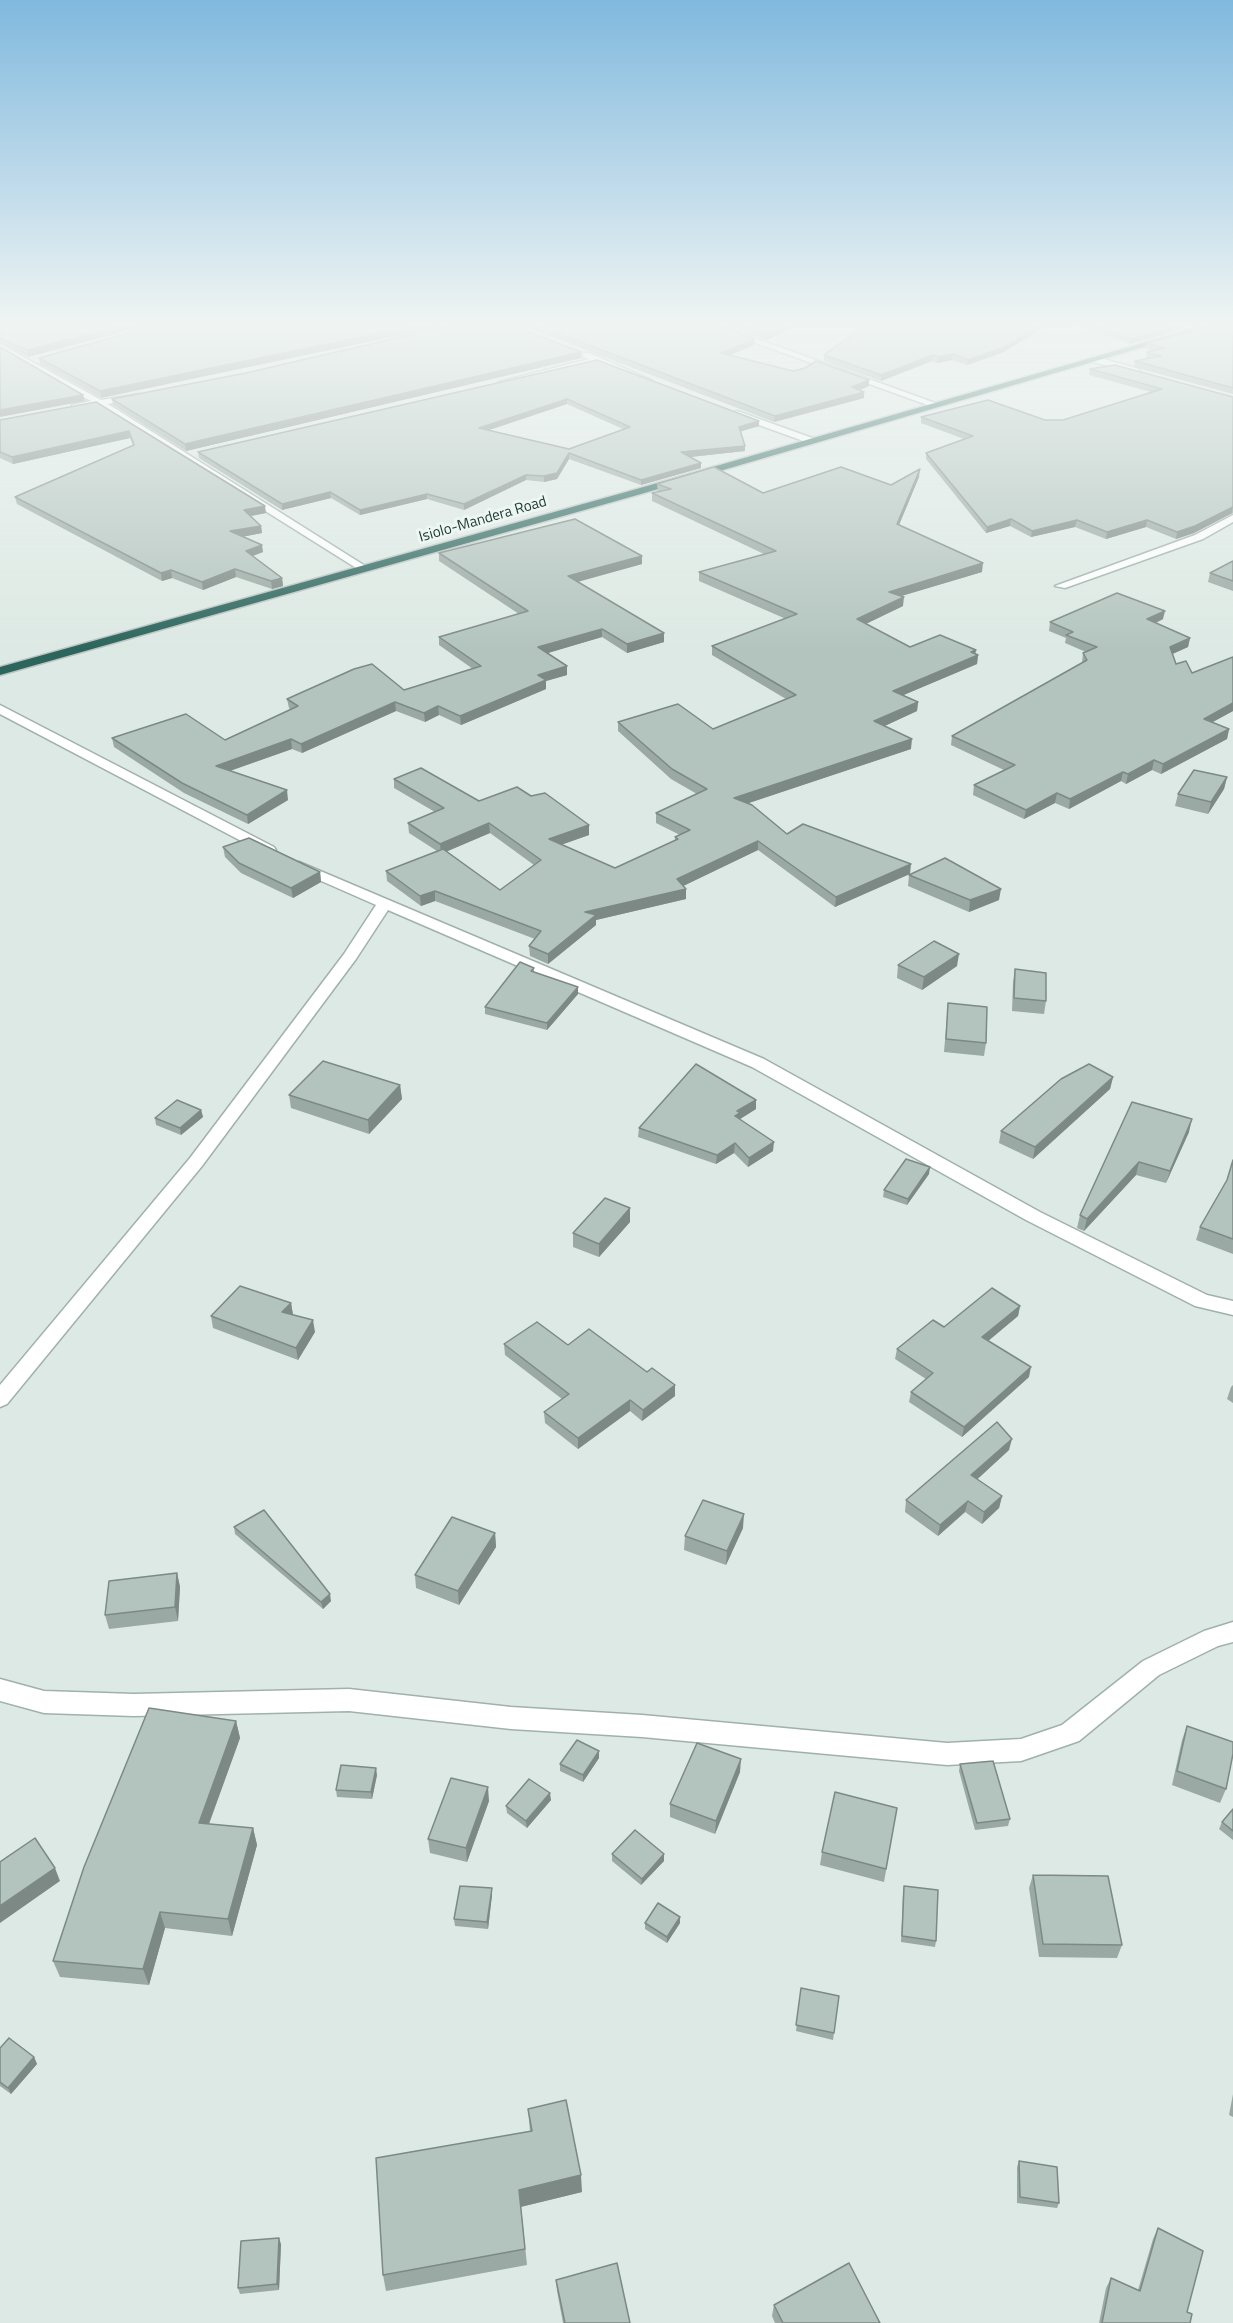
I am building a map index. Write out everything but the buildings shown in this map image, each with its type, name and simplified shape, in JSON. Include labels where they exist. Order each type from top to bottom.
[{"type":"highway","name":"Isiolo-Mandera Road","points":[[0,671],[838,433]]},
{"type":"street","points":[[149,433],[365,569]]},
{"type":"street","points":[[791,433],[812,441]]},
{"type":"street","points":[[185,456],[196,453]]},
{"type":"street","points":[[1061,586],[1199,537],[1233,518]]},
{"type":"street","points":[[0,709],[275,853],[384,904],[758,1063],[1033,1216],[1202,1301],[1233,1308]]},
{"type":"street","points":[[0,1399],[196,1162],[350,956],[384,904]]},
{"type":"street","points":[[0,1690],[44,1702],[123,1704],[349,1700],[511,1718],[642,1726],[957,1753],[1021,1750],[1070,1733],[1151,1668],[1212,1638],[1233,1632]]}]
